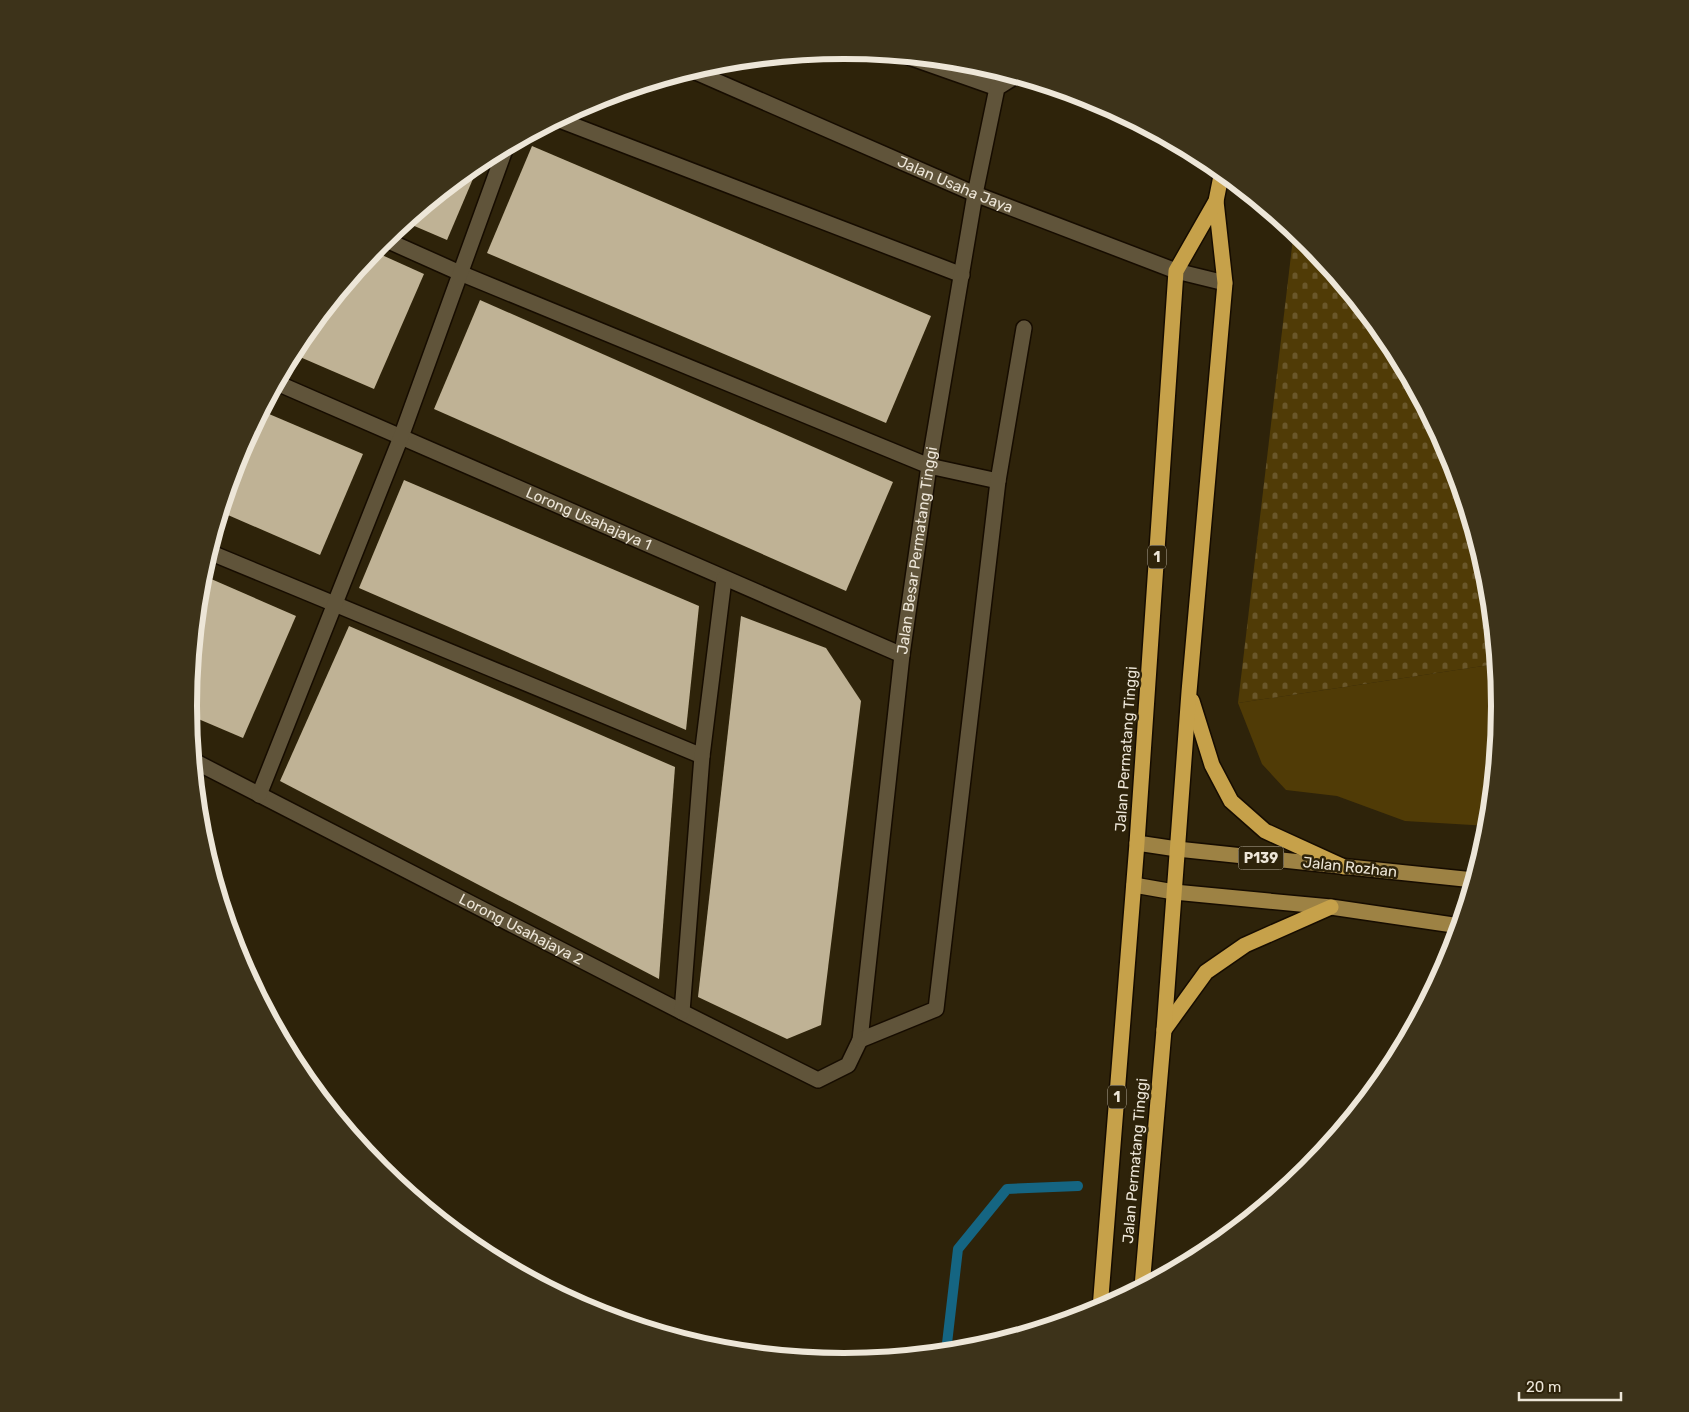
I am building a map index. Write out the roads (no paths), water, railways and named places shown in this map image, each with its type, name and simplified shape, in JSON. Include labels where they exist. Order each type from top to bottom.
[{"type":"highway","name":"Jalan Permatang Tinggi","points":[[1143,1281],[1164,1030],[1189,692],[1225,284],[1216,201],[1220,180]]},
{"type":"highway","name":"Jalan Permatang Tinggi","points":[[1101,1300],[1138,842],[1176,271],[1216,201]]},
{"type":"highway","points":[[1189,692],[1212,765],[1231,802],[1265,831],[1344,867]]},
{"type":"highway","points":[[1164,1030],[1206,972],[1245,945],[1331,907]]},
{"type":"main road","name":"Jalan Rozhan","points":[[1138,842],[1177,849],[1468,879]]},
{"type":"main road","points":[[1134,885],[1174,892],[1331,907],[1453,925]]},
{"type":"street","points":[[929,64],[997,88],[1009,80]]},
{"type":"street","name":"Jalan Usaha Jaya","points":[[702,75],[975,194],[1176,271],[1225,284]]},
{"type":"street","name":"Jalan Besar Permatang Tinggi","points":[[848,1065],[860,1040],[902,655],[929,466],[975,194],[997,88]]},
{"type":"street","points":[[565,122],[962,274]]},
{"type":"street","points":[[259,795],[401,437],[502,157]]},
{"type":"street","points":[[393,243],[460,273],[929,466],[998,481]]},
{"type":"street","points":[[860,1040],[936,1009],[998,481],[1024,328]]},
{"type":"street","name":"Lorong Usahajaya 1","points":[[282,385],[902,655]]},
{"type":"street","points":[[215,555],[702,756]]},
{"type":"street","points":[[682,1012],[702,756],[724,579]]},
{"type":"street","name":"Lorong Usahajaya 2","points":[[201,764],[818,1080],[848,1065]]},
{"type":"waterway","points":[[947,1345],[958,1249],[1007,1189],[1078,1186]]}]
